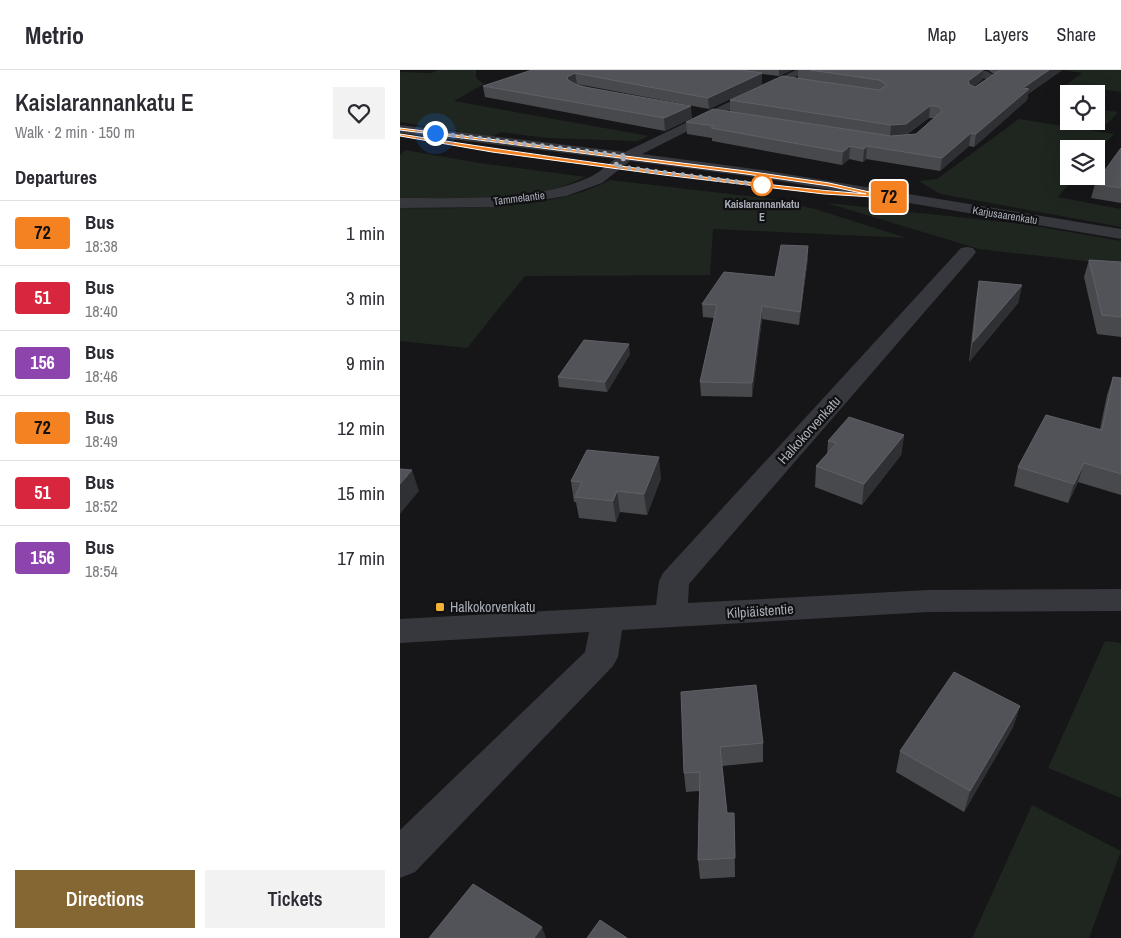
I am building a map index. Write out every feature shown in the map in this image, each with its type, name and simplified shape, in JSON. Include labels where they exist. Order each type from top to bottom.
[{"type":"street","name":"Tammelantie","points":[[400,203],[500,202],[566,191],[597,180],[627,156],[804,70]]},
{"type":"street","points":[[954,70],[986,74],[994,78],[974,93]]},
{"type":"street","points":[[760,79],[802,85]]},
{"type":"street","points":[[692,112],[734,119]]},
{"type":"street","name":"Karjusaarenkatu","points":[[400,129],[627,156],[829,184],[889,197],[1121,234]]},
{"type":"street","name":"Karjusaarenkatu","points":[[400,136],[614,166],[824,192],[889,197]]},
{"type":"street","name":"Halkokorvenkatu","points":[[672,616],[674,581],[967,252]]},
{"type":"street","name":"Kilpiäistentie","points":[[400,631],[928,601],[1121,600]]},
{"type":"street","points":[[400,858],[601,657],[607,620]]},
{"type":"shaded area","points":[[438,70],[476,70],[476,78],[484,84],[454,101],[649,136],[637,141],[547,138],[501,132],[491,137],[400,122],[400,72],[432,73]]},
{"type":"shaded area","points":[[1062,70],[1121,70],[1121,92],[1105,90],[1105,85],[1066,85],[1082,73]]},
{"type":"shaded area","points":[[1105,110],[1118,112],[1107,124],[1105,124]]},
{"type":"shaded area","points":[[1019,119],[1060,125],[1060,130],[1089,130],[1114,134],[1105,144],[1105,140],[1060,140],[1060,185],[1068,185],[1058,197],[1121,209],[1121,227],[941,194],[918,181],[937,179]]},
{"type":"shaded area","points":[[405,150],[479,163],[586,177],[561,187],[523,195],[481,198],[400,198],[400,155]]},
{"type":"shaded area","points":[[610,180],[772,199],[815,209],[907,238],[713,229],[710,275],[525,276],[467,348],[400,341],[400,208],[508,206],[563,197],[588,190]]},
{"type":"shaded area","points":[[827,203],[1023,224],[1121,241],[1121,265],[979,249]]},
{"type":"shaded area","points":[[1105,641],[1121,643],[1121,798],[1048,768]]},
{"type":"shaded area","points":[[1032,805],[1121,851],[1089,938],[972,938]]},
{"type":"building","points":[[532,70],[740,70],[762,73],[708,98],[575,73],[567,77],[568,80],[579,86],[691,106],[664,118],[483,86]]},
{"type":"building","points":[[810,70],[983,70],[968,81],[970,85],[975,87],[1000,70],[1049,70],[1023,88],[1029,89],[976,134],[971,133],[942,158],[867,146],[864,149],[850,146],[843,152],[711,128],[715,126],[686,122],[713,109],[891,136],[916,134],[942,111],[938,106],[930,106],[906,124],[891,125],[730,100],[782,76],[879,90],[887,85],[879,80]]},
{"type":"building","points":[[1121,148],[1121,188],[1102,185],[1105,185],[1105,170]]},
{"type":"building","points":[[781,245],[808,246],[800,312],[762,306],[752,383],[700,382],[717,305],[702,304],[724,272],[775,277]]},
{"type":"building","points":[[1089,260],[1121,262],[1121,317],[1102,315]]},
{"type":"building","points":[[979,281],[1022,285],[973,342]]},
{"type":"building","points":[[584,340],[629,344],[605,382],[558,377]]},
{"type":"building","points":[[1113,377],[1121,378],[1121,474],[1084,463],[1074,484],[1018,467],[1046,415],[1102,430]]},
{"type":"building","points":[[849,417],[904,435],[864,484],[816,466],[837,443],[828,441]]},
{"type":"building","points":[[587,450],[659,457],[644,494],[617,491],[613,501],[575,497],[582,482],[571,481]]},
{"type":"building","points":[[400,469],[412,470],[400,484]]},
{"type":"building","points":[[954,672],[1020,706],[970,791],[900,751]]},
{"type":"building","points":[[756,685],[763,743],[720,747],[727,813],[734,813],[735,858],[698,860],[700,772],[684,773],[681,692]]},
{"type":"building","points":[[473,884],[542,927],[534,938],[429,938]]},
{"type":"building","points":[[600,920],[627,938],[587,938]]},
{"type":"bus line","name":"72","points":[[400,129],[746,172],[829,184],[889,197],[824,192],[664,173],[400,136]]},
{"type":"place","name":"Kaislarannankatu E","points":[[762,185]]},
{"type":"place","name":"Halkokorvenkatu","points":[[440,607]]},
{"type":"route","points":[[435,133],[627,156],[614,166],[762,185]]}]
